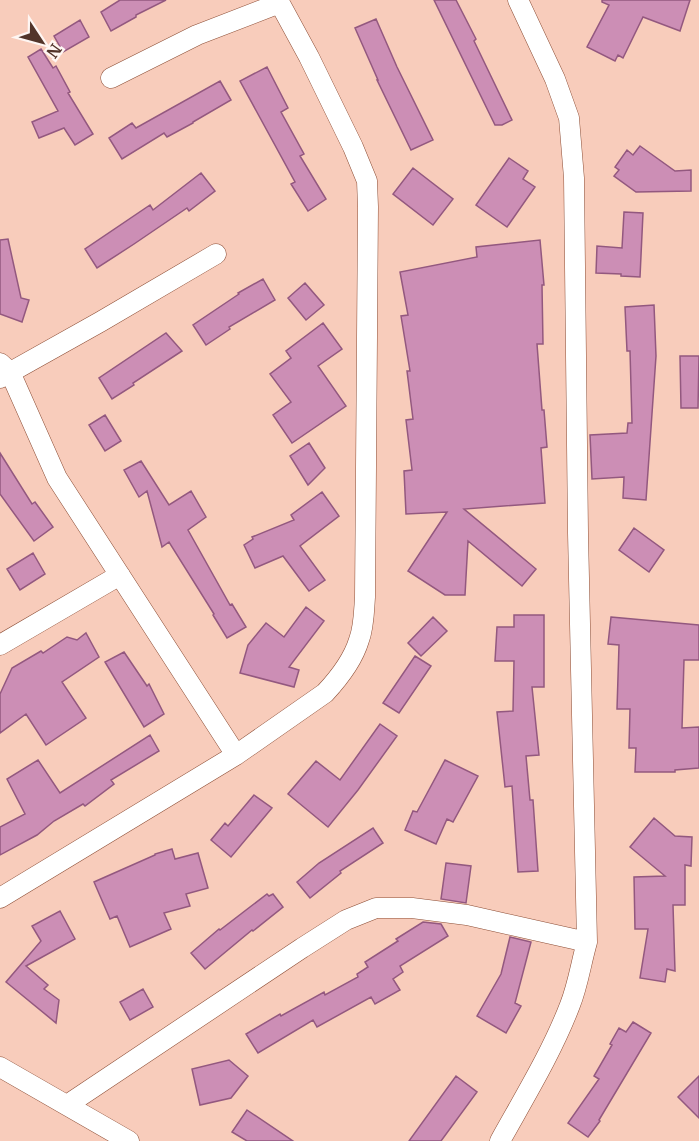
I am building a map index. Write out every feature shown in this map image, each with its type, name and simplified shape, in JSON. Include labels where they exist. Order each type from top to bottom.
[{"type":"street","points":[[500,1141],[561,1027],[571,1001],[587,942],[578,533],[574,178],[569,118],[555,79],[518,0]]},
{"type":"street","points":[[0,898],[50,870],[236,755],[325,693],[353,656],[360,639],[365,597],[368,207],[366,181],[353,147],[279,2],[197,36],[111,78]]},
{"type":"street","points":[[216,254],[100,322],[3,371],[57,478],[236,755]]},
{"type":"street","points":[[0,645],[120,575]]},
{"type":"street","points":[[67,1105],[302,948],[346,920],[376,908],[412,908],[467,915],[587,942]]},
{"type":"street","points":[[0,1067],[129,1141]]},
{"type":"building","points":[[120,0],[166,0],[111,31],[101,12]]},
{"type":"building","points":[[434,0],[456,0],[512,120],[502,125],[495,125]]},
{"type":"building","points":[[602,0],[690,0],[680,31],[643,17],[623,58],[618,55],[615,61],[587,47],[609,5]]},
{"type":"building","points":[[376,19],[433,140],[411,150],[355,28]]},
{"type":"building","points":[[80,20],[89,37],[63,52],[54,36]]},
{"type":"building","points":[[41,49],[53,68],[56,66],[70,92],[68,93],[93,134],[75,145],[64,128],[39,138],[32,122],[58,111],[28,57]]},
{"type":"building","points":[[267,67],[288,108],[281,112],[304,154],[300,156],[326,199],[308,211],[291,184],[295,182],[240,81]]},
{"type":"building","points":[[220,81],[231,100],[167,137],[164,133],[122,159],[109,138],[132,123],[136,128]]},
{"type":"building","points":[[640,146],[675,171],[691,170],[691,191],[636,192],[614,176],[619,170],[615,167],[627,150],[633,155]]},
{"type":"building","points":[[509,158],[528,171],[523,179],[535,187],[507,227],[476,205]]},
{"type":"building","points":[[413,168],[453,199],[433,225],[393,194]]},
{"type":"building","points":[[201,173],[215,191],[189,211],[187,208],[97,268],[85,249],[150,205],[153,210]]},
{"type":"building","points":[[624,212],[643,213],[640,277],[596,273],[597,246],[622,248]]},
{"type":"building","points":[[8,239],[21,298],[29,300],[22,322],[0,314],[0,240]]},
{"type":"building","points":[[540,240],[544,285],[542,285],[543,344],[537,344],[547,447],[541,448],[545,503],[464,509],[536,569],[522,586],[468,541],[465,595],[445,595],[408,571],[447,512],[406,514],[404,471],[412,470],[406,420],[413,419],[407,371],[410,371],[401,316],[408,315],[400,272],[477,257],[476,247]]},
{"type":"building","points":[[263,279],[275,300],[229,327],[230,329],[206,345],[193,325],[238,293]]},
{"type":"building","points":[[305,283],[324,305],[306,320],[288,298]]},
{"type":"building","points":[[654,305],[656,356],[646,500],[623,498],[624,477],[592,479],[590,435],[627,433],[628,423],[632,423],[630,351],[627,351],[625,307]]},
{"type":"building","points":[[323,323],[342,349],[318,366],[346,406],[292,443],[273,415],[291,402],[270,374],[291,358],[286,351]]},
{"type":"building","points":[[166,333],[182,351],[112,399],[99,378]]},
{"type":"building","points":[[680,356],[699,356],[698,408],[681,408]]},
{"type":"building","points":[[105,415],[121,441],[105,451],[89,425]]},
{"type":"building","points":[[309,443],[325,468],[308,485],[290,456]]},
{"type":"building","points":[[0,453],[32,504],[35,502],[53,527],[34,541],[0,494]]},
{"type":"building","points":[[141,461],[169,505],[191,491],[206,517],[188,530],[230,605],[232,604],[246,627],[227,638],[169,542],[162,547],[147,491],[139,497],[124,470]]},
{"type":"building","points":[[322,492],[339,516],[300,546],[325,580],[309,591],[283,556],[255,568],[244,545],[253,539],[252,537],[294,520],[291,515]]},
{"type":"building","points":[[634,528],[664,550],[649,572],[619,550]]},
{"type":"building","points":[[33,553],[45,574],[20,590],[7,569]]},
{"type":"building","points":[[306,607],[324,621],[289,667],[299,670],[294,687],[240,673],[248,645],[266,623],[284,637]]},
{"type":"building","points":[[514,615],[544,615],[544,687],[532,687],[539,755],[526,756],[530,800],[533,800],[538,871],[518,872],[512,786],[505,787],[497,712],[513,711],[514,661],[495,661],[497,627],[514,627]]},
{"type":"building","points":[[433,617],[447,631],[421,656],[408,643]]},
{"type":"building","points":[[611,617],[699,625],[699,660],[684,660],[682,728],[699,727],[699,768],[675,770],[675,772],[635,772],[636,748],[629,748],[630,709],[617,709],[619,645],[608,644]]},
{"type":"building","points":[[86,633],[99,657],[62,682],[86,718],[46,745],[26,714],[0,733],[0,694],[12,668],[41,651],[43,653],[67,637],[77,640]]},
{"type":"building","points":[[124,652],[147,686],[149,684],[164,714],[144,727],[105,662]]},
{"type":"building","points":[[415,656],[431,666],[399,713],[383,703]]},
{"type":"building","points":[[380,724],[397,736],[328,827],[288,794],[316,761],[340,780]]},
{"type":"building","points":[[150,735],[159,751],[111,780],[114,784],[85,806],[83,804],[54,821],[37,835],[0,855],[0,827],[25,814],[7,779],[38,760],[60,793]]},
{"type":"building","points":[[445,760],[478,776],[453,822],[447,819],[436,844],[405,830],[413,811],[417,812]]},
{"type":"building","points":[[254,795],[272,808],[231,857],[211,840],[225,823],[228,826]]},
{"type":"building","points":[[654,818],[675,836],[692,837],[691,866],[685,865],[685,905],[673,905],[675,971],[667,969],[665,982],[640,978],[648,929],[635,929],[634,877],[665,876],[630,847]]},
{"type":"building","points":[[373,828],[383,843],[340,871],[341,873],[310,898],[297,882],[319,863]]},
{"type":"building","points":[[172,849],[175,859],[198,853],[208,888],[186,894],[190,906],[164,913],[171,929],[130,947],[117,916],[110,919],[94,882],[155,854]]},
{"type":"building","points":[[446,863],[471,866],[466,903],[441,899]]},
{"type":"building","points":[[267,894],[269,896],[273,894],[283,907],[205,969],[191,953]]},
{"type":"building","points":[[60,911],[75,939],[26,966],[48,985],[44,989],[59,1000],[56,1023],[6,982],[41,941],[32,926]]},
{"type":"building","points":[[423,922],[441,924],[448,936],[400,966],[403,972],[393,979],[400,990],[375,1004],[371,997],[317,1027],[313,1020],[258,1053],[246,1034],[280,1014],[281,1016],[324,992],[325,995],[358,977],[357,974],[368,967],[365,962]]},
{"type":"building","points":[[510,937],[531,942],[515,1003],[521,1006],[506,1033],[477,1016],[501,974]]},
{"type":"building","points":[[143,989],[153,1007],[130,1020],[120,1002]]},
{"type":"building","points":[[633,1022],[651,1033],[600,1121],[588,1137],[568,1123],[599,1079],[594,1076],[619,1028],[626,1032]]},
{"type":"building","points":[[229,1060],[248,1076],[231,1098],[200,1105],[192,1069]]},
{"type":"building","points":[[456,1076],[477,1092],[441,1141],[409,1141]]},
{"type":"building","points":[[699,1076],[699,1118],[678,1097]]},
{"type":"building","points":[[247,1110],[293,1141],[247,1141],[232,1132]]}]
